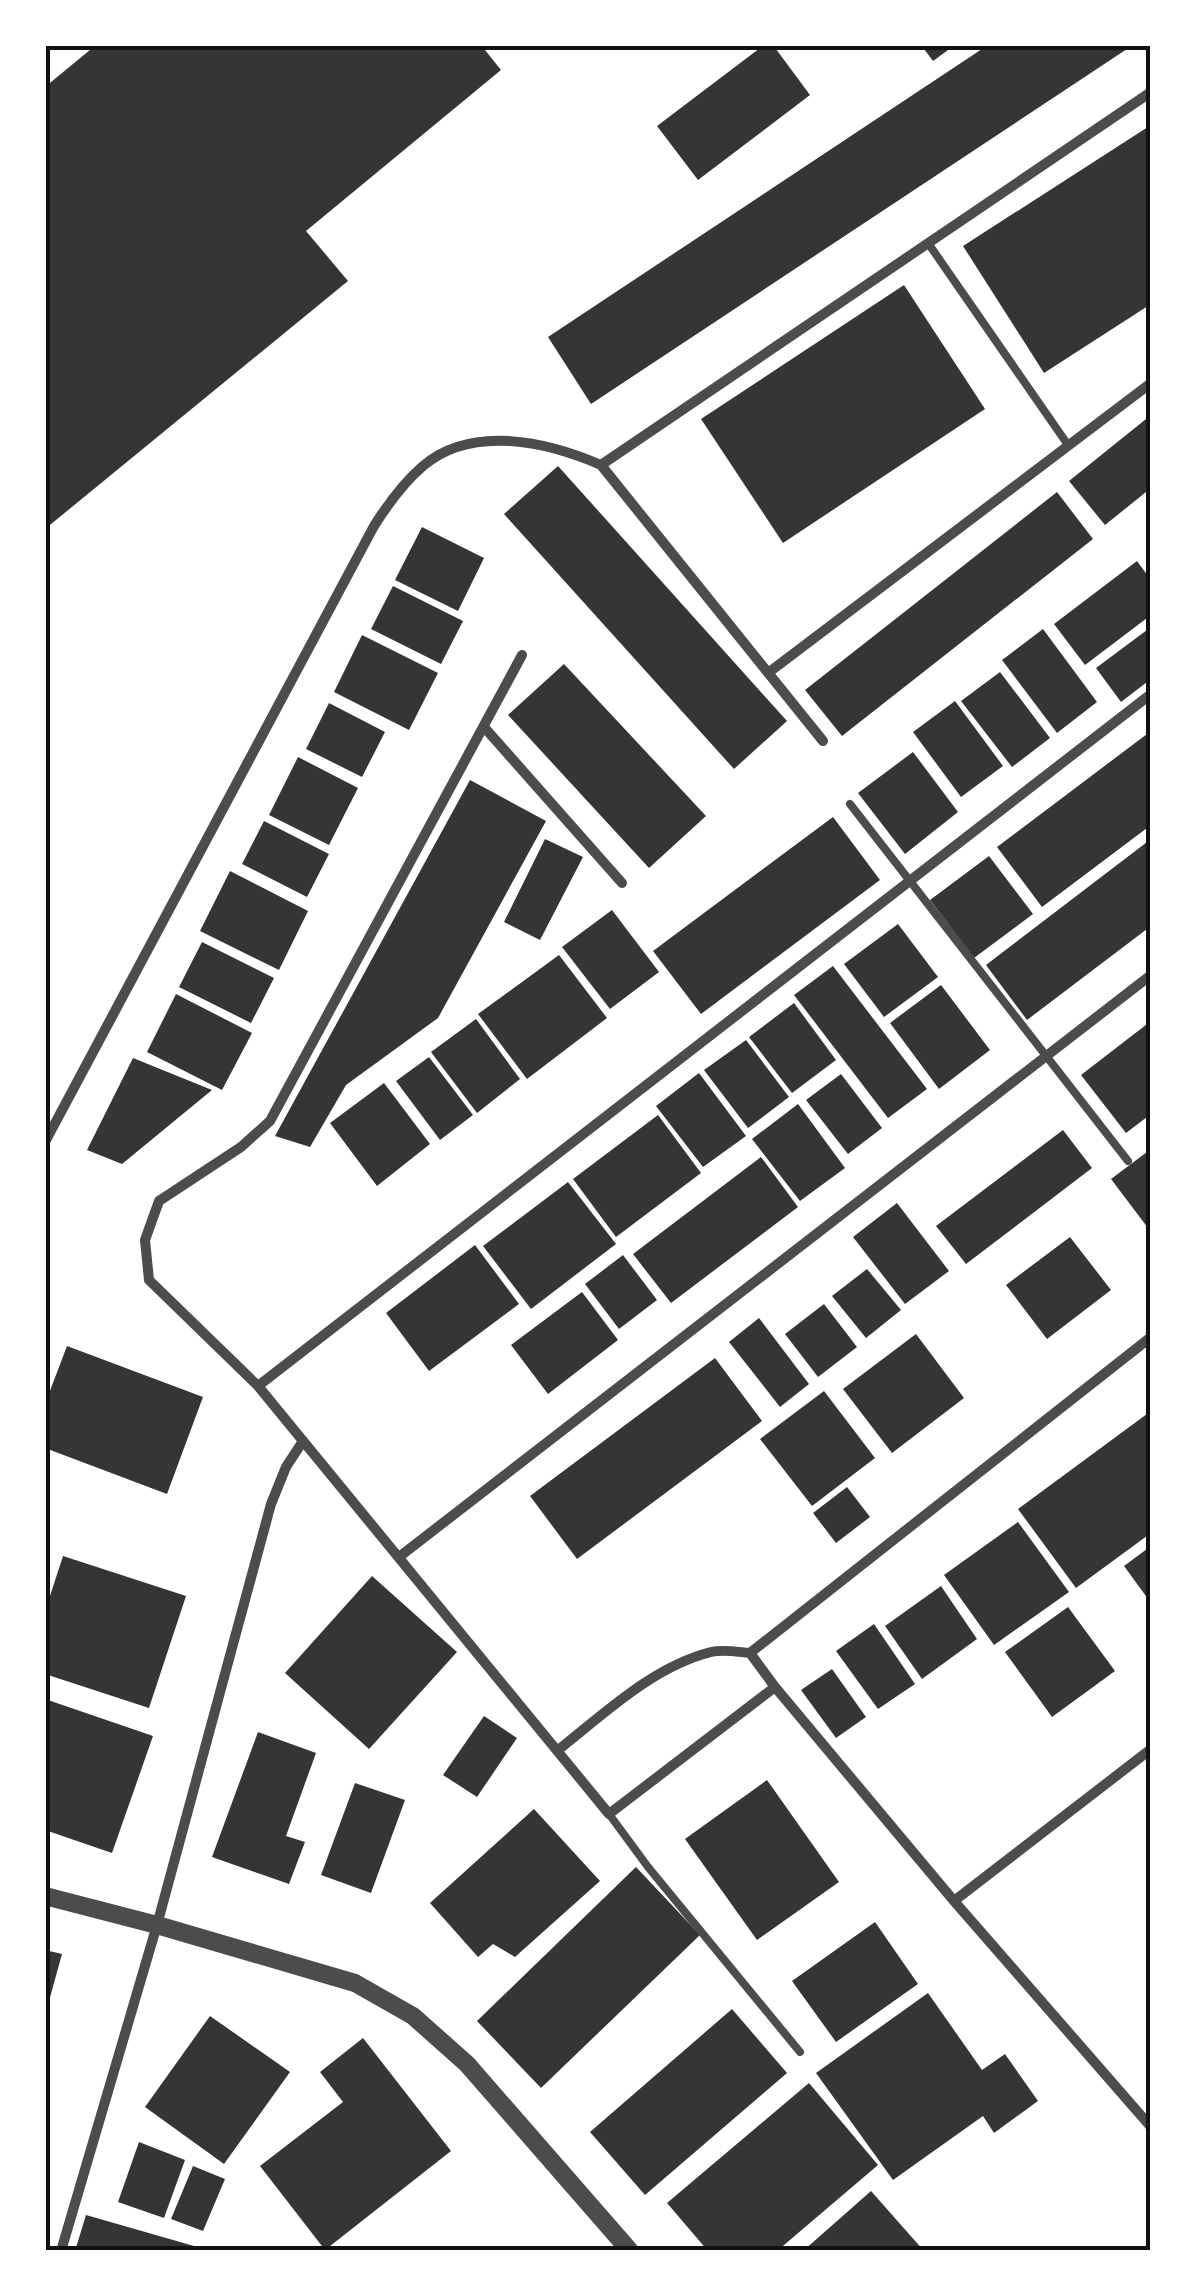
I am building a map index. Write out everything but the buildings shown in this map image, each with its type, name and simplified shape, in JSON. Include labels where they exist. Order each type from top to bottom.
[{"type":"street","points":[[601,464],[1151,92]]},
{"type":"street","points":[[768,672],[1151,383]]},
{"type":"street","points":[[45,1142],[374,526],[394,495],[426,463],[468,444],[514,440],[562,448],[601,464],[823,741]]},
{"type":"street","points":[[522,656],[270,1120],[241,1147],[159,1201],[144,1240],[149,1280],[258,1386],[609,1814],[775,1687]]},
{"type":"street","points":[[258,1386],[1151,694]]},
{"type":"street","points":[[484,727],[622,883]]},
{"type":"street","points":[[398,1557],[1151,975]]},
{"type":"street","points":[[558,1750],[643,1684],[678,1666],[714,1651],[750,1653],[1151,1336]]},
{"type":"street","points":[[61,2251],[272,1504],[286,1467],[303,1441]]},
{"type":"street","points":[[750,1653],[954,1901],[1149,2122]]},
{"type":"street","points":[[954,1901],[1151,1748]]},
{"type":"street","points":[[45,1896],[356,1983],[413,2016],[480,2077],[630,2251]]},
{"type":"lane","points":[[928,243],[1068,445]]},
{"type":"lane","points":[[850,804],[1128,1160]]},
{"type":"lane","points":[[609,1814],[800,2052]]}]
